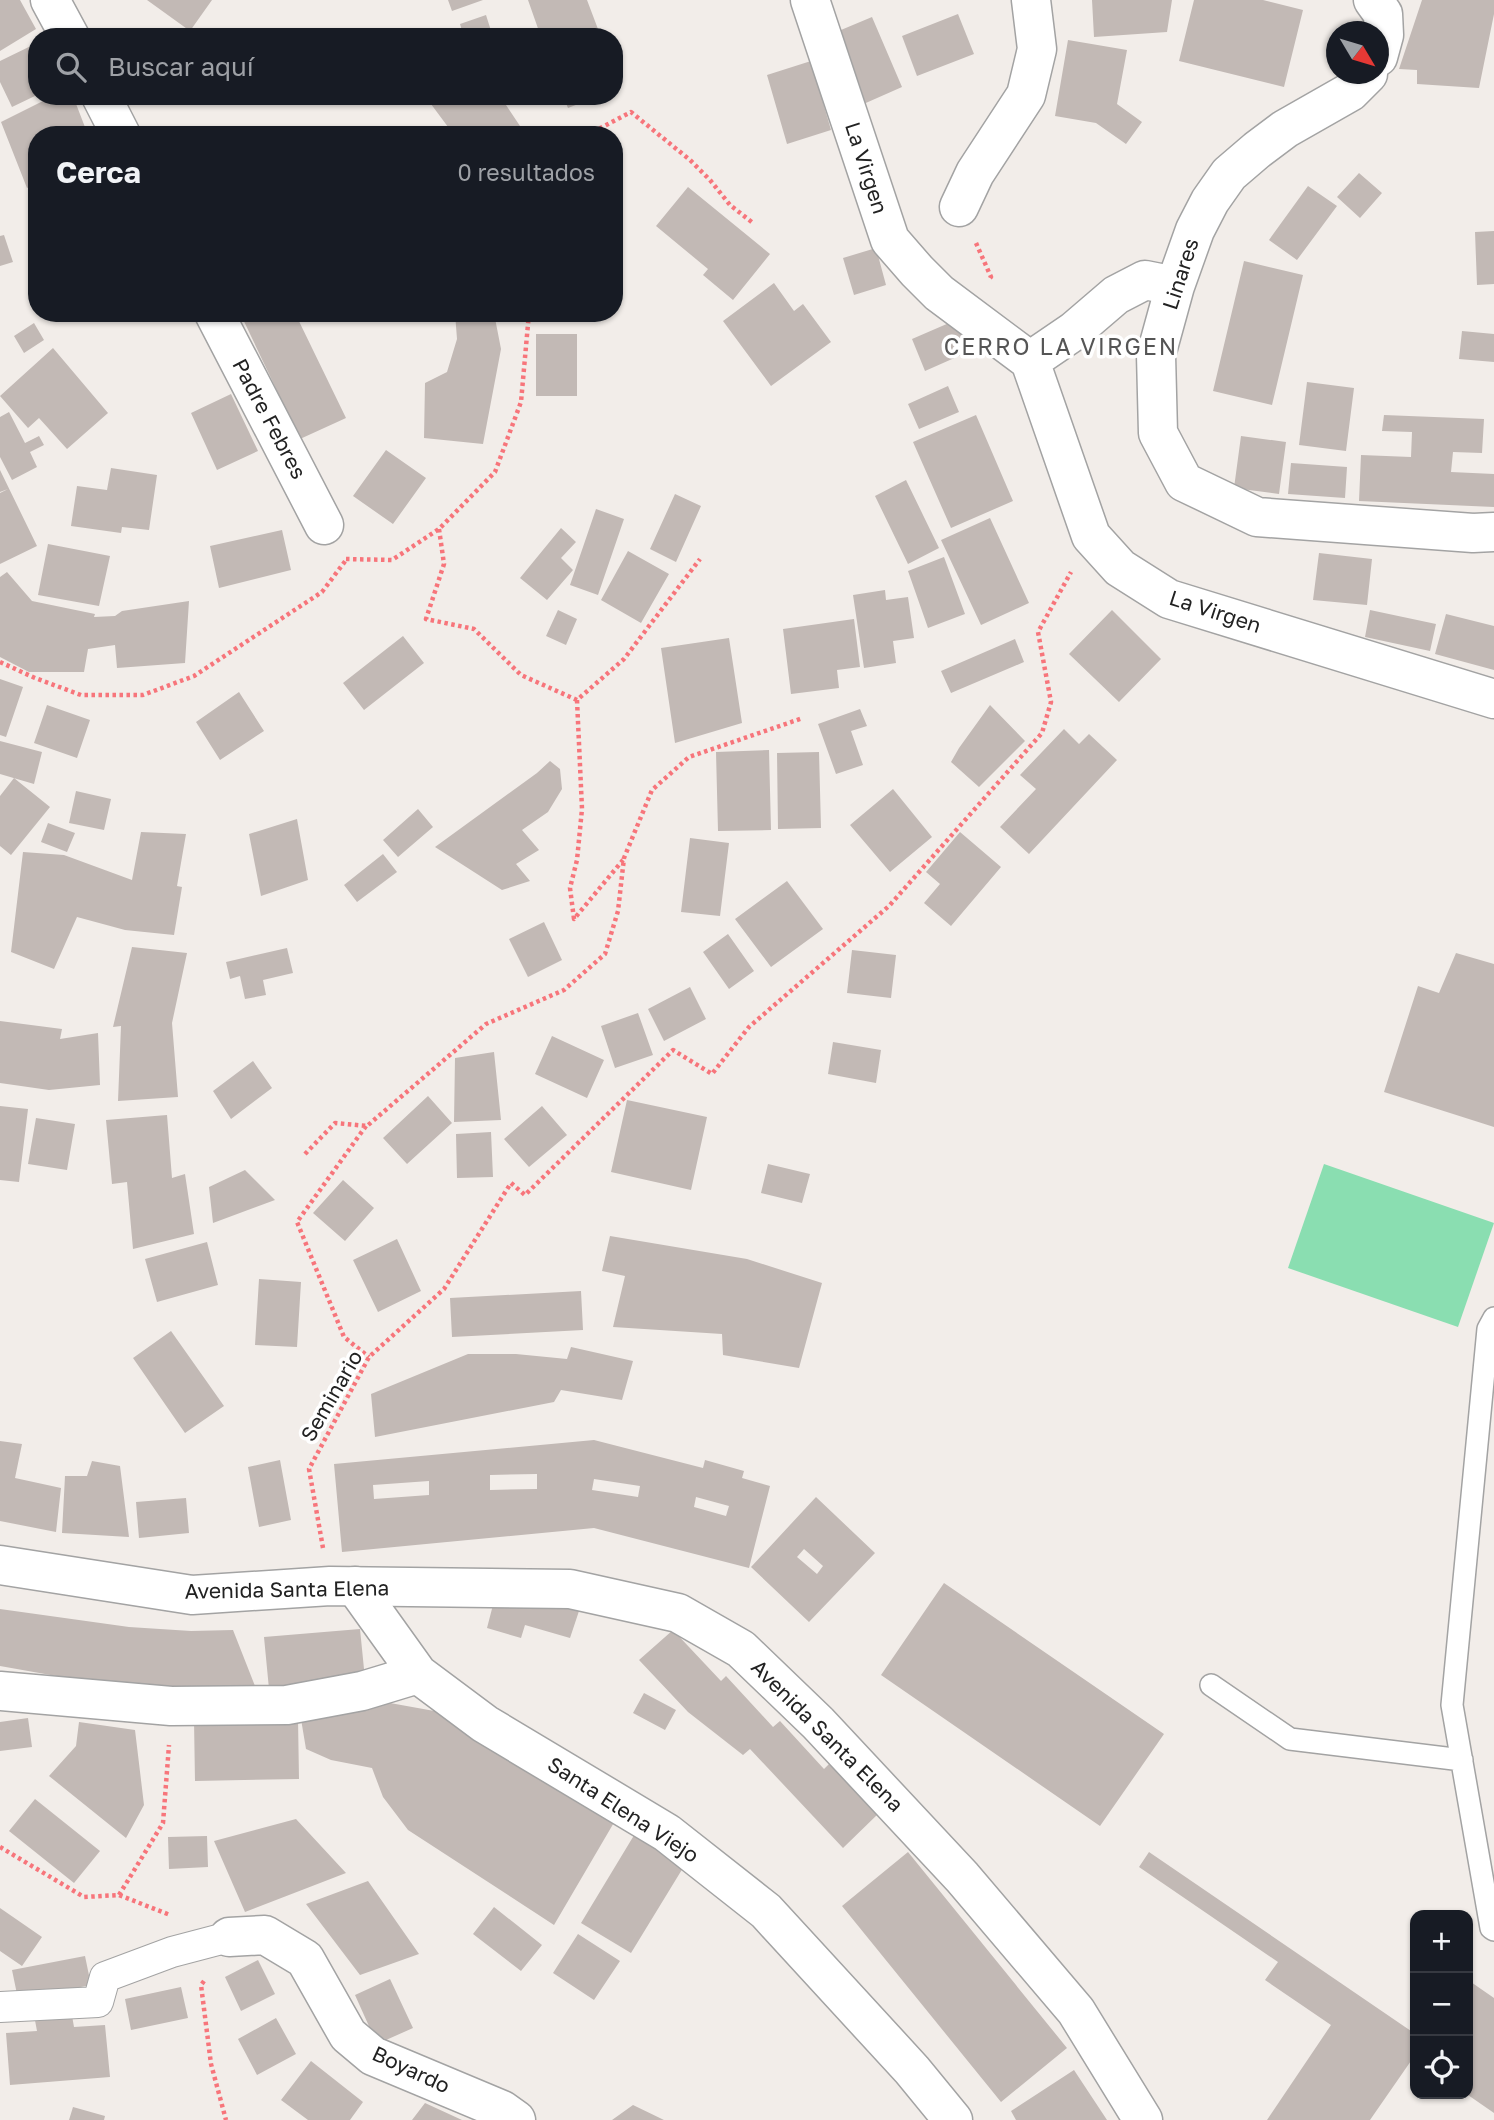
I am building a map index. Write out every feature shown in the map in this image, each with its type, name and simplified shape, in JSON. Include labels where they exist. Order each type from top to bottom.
[{"type":"street","points":[[50,0],[64,28]]},
{"type":"street","name":"La Virgen","points":[[810,0],[890,240],[917,271],[956,306],[1030,360],[1091,536],[1120,568],[1169,599],[1494,699]]},
{"type":"street","points":[[959,207],[975,173],[1026,95],[1037,49],[1031,0]]},
{"type":"street","points":[[1373,0],[1383,14],[1383,21]]},
{"type":"street","name":"Linares","points":[[1358,84],[1350,92],[1285,129],[1257,150],[1229,174],[1210,201],[1195,230],[1175,286],[1156,355],[1158,433],[1184,482],[1257,517],[1473,533],[1494,532]]},
{"type":"street","points":[[105,105],[116,126]]},
{"type":"street","points":[[1030,360],[1074,331],[1116,295],[1145,280],[1175,286]]},
{"type":"street","name":"Padre Febres","points":[[219,322],[324,524]]},
{"type":"street","name":"Avenida Santa Elena","points":[[0,1565],[192,1595],[342,1586],[570,1589],[677,1613],[741,1649],[818,1723],[962,1877],[1076,2011],[1143,2120]]},
{"type":"street","name":"Santa Elena Viejo","points":[[342,1586],[418,1674],[485,1724],[667,1833],[766,1910],[912,2070],[953,2120]]},
{"type":"street","points":[[0,1691],[171,1706],[288,1705],[362,1691],[418,1674]]},
{"type":"street","name":"Boyardo","points":[[0,2007],[98,2002],[105,1977],[172,1952],[229,1937],[265,1935],[304,1959],[348,2035],[373,2056],[502,2110],[516,2120]]},
{"type":"lane","points":[[1494,1318],[1488,1329],[1452,1705],[1491,1928],[1494,1930]]},
{"type":"lane","points":[[1211,1685],[1290,1739],[1462,1760]]},
{"type":"path","points":[[604,126],[631,112],[690,160],[730,205],[753,223]]},
{"type":"path","points":[[956,306],[991,277],[959,207]]},
{"type":"path","points":[[346,560],[392,560],[439,529],[495,472],[521,402],[528,322]]},
{"type":"path","points":[[324,524],[346,560]]},
{"type":"path","points":[[439,529],[444,564],[426,619],[474,629],[521,675],[577,700]]},
{"type":"path","name":"Seminario","points":[[342,1586],[309,1469],[369,1357],[444,1289],[511,1183],[525,1195],[673,1049],[712,1073],[749,1027],[888,906],[1042,733],[1051,702],[1038,632],[1091,536]]},
{"type":"path","points":[[577,700],[624,659],[700,559]]},
{"type":"path","points":[[0,662],[81,695],[143,695],[194,676],[322,592],[346,560]]},
{"type":"path","points":[[577,700],[582,809],[577,860],[570,888],[574,919],[624,858]]},
{"type":"path","points":[[369,1357],[344,1337],[297,1222],[367,1126],[486,1024],[564,990],[605,954],[618,911],[624,858],[652,790],[689,757],[803,718]]},
{"type":"path","points":[[305,1154],[335,1123],[367,1126]]},
{"type":"path","points":[[119,1895],[163,1824],[171,1706]]},
{"type":"path","points":[[0,1847],[84,1897],[119,1895],[229,1937],[201,1985],[211,2064],[226,2120]]},
{"type":"green space","points":[[1324,1164],[1494,1223],[1458,1327],[1288,1268]]},
{"type":"building","points":[[0,0],[20,0],[35,28],[28,28],[28,34],[0,51]]},
{"type":"building","points":[[147,0],[212,0],[192,28],[186,28]]},
{"type":"building","points":[[448,0],[483,0],[452,11]]},
{"type":"building","points":[[528,0],[587,0],[598,28],[538,28]]},
{"type":"building","points":[[1092,0],[1172,0],[1167,32],[1094,37]]},
{"type":"building","points":[[1194,0],[1263,0],[1303,10],[1284,87],[1179,61]]},
{"type":"building","points":[[1422,0],[1494,0],[1494,14],[1479,88],[1417,84],[1417,70],[1399,69]]},
{"type":"building","points":[[958,14],[974,54],[917,76],[902,36]]},
{"type":"building","points":[[486,15],[490,28],[461,28],[460,24]]},
{"type":"building","points":[[872,17],[902,87],[859,106],[829,35]]},
{"type":"building","points":[[1068,40],[1127,50],[1117,104],[1142,122],[1126,144],[1096,123],[1055,116]]},
{"type":"building","points":[[28,47],[28,99],[12,107],[0,82],[0,61]]},
{"type":"building","points":[[811,61],[831,130],[787,144],[767,75]]},
{"type":"building","points":[[35,105],[76,105],[85,126],[28,126],[27,188],[1,122]]},
{"type":"building","points":[[432,105],[506,105],[520,126],[447,126]]},
{"type":"building","points":[[1359,173],[1382,193],[1360,218],[1337,197]]},
{"type":"building","points":[[1308,186],[1337,206],[1297,260],[1269,240]]},
{"type":"building","points":[[688,187],[770,254],[733,300],[703,275],[708,269],[656,226]]},
{"type":"building","points":[[1494,231],[1494,284],[1477,285],[1475,232]]},
{"type":"building","points":[[4,235],[13,262],[0,266],[0,236]]},
{"type":"building","points":[[876,248],[886,285],[854,295],[843,258]]},
{"type":"building","points":[[1244,261],[1303,275],[1272,405],[1213,391]]},
{"type":"building","points":[[774,283],[794,311],[803,304],[831,342],[771,386],[723,321]]},
{"type":"building","points":[[244,322],[299,322],[346,418],[300,439]]},
{"type":"building","points":[[456,322],[496,322],[501,349],[483,444],[424,438],[425,383],[447,372],[457,339]]},
{"type":"building","points":[[34,323],[44,340],[24,353],[14,336]]},
{"type":"building","points":[[949,323],[977,348],[925,371],[912,339]]},
{"type":"building","points":[[1462,331],[1494,334],[1494,362],[1459,359]]},
{"type":"building","points":[[536,334],[577,334],[577,396],[536,396]]},
{"type":"building","points":[[53,348],[108,413],[67,449],[39,418],[28,428],[0,396]]},
{"type":"building","points":[[1307,382],[1354,388],[1346,451],[1299,445]]},
{"type":"building","points":[[948,386],[959,412],[919,429],[908,404]]},
{"type":"building","points":[[231,394],[258,451],[217,470],[191,413]]},
{"type":"building","points":[[9,412],[25,443],[39,436],[44,445],[30,452],[37,467],[12,480],[0,457],[0,417]]},
{"type":"building","points":[[976,415],[1013,501],[951,528],[913,442]]},
{"type":"building","points":[[1384,415],[1484,419],[1482,453],[1453,452],[1451,472],[1494,474],[1494,507],[1359,501],[1361,455],[1411,457],[1412,432],[1382,431]]},
{"type":"building","points":[[1241,436],[1286,442],[1279,494],[1234,488]]},
{"type":"building","points":[[386,450],[426,478],[393,524],[353,496]]},
{"type":"building","points":[[1291,463],[1347,467],[1345,498],[1288,494]]},
{"type":"building","points":[[111,468],[157,475],[149,530],[122,527],[121,533],[71,526],[77,486],[107,490]]},
{"type":"building","points":[[0,470],[37,546],[0,564],[0,493],[8,489],[0,492]]},
{"type":"building","points":[[906,480],[939,548],[908,564],[875,496]]},
{"type":"building","points":[[675,494],[701,506],[676,562],[650,549]]},
{"type":"building","points":[[596,509],[624,519],[598,595],[570,585]]},
{"type":"building","points":[[990,518],[1029,603],[981,625],[941,540]]},
{"type":"building","points":[[561,528],[576,542],[561,558],[573,570],[547,600],[520,578]]},
{"type":"building","points":[[282,530],[291,570],[219,588],[210,546]]},
{"type":"building","points":[[48,544],[110,556],[99,606],[38,595]]},
{"type":"building","points":[[628,551],[669,574],[641,623],[601,600]]},
{"type":"building","points":[[1319,553],[1372,559],[1367,605],[1313,600]]},
{"type":"building","points":[[944,557],[965,614],[928,628],[908,571]]},
{"type":"building","points":[[7,572],[32,601],[95,614],[94,617],[115,616],[122,611],[189,601],[185,663],[117,668],[115,645],[88,649],[84,672],[29,672],[0,657],[0,577]]},
{"type":"building","points":[[885,590],[886,600],[908,597],[914,638],[893,641],[896,663],[864,668],[853,595]]},
{"type":"building","points":[[558,610],[577,619],[566,645],[546,636]]},
{"type":"building","points":[[1112,610],[1161,659],[1119,702],[1069,654]]},
{"type":"building","points":[[1370,610],[1436,624],[1430,651],[1365,637]]},
{"type":"building","points":[[1446,614],[1494,626],[1494,670],[1435,654]]},
{"type":"building","points":[[854,619],[860,667],[837,670],[839,688],[791,694],[783,629]]},
{"type":"building","points":[[403,636],[424,663],[364,710],[343,683]]},
{"type":"building","points":[[729,638],[742,723],[675,743],[661,648]]},
{"type":"building","points":[[1015,639],[1024,662],[951,693],[941,671]]},
{"type":"building","points":[[0,679],[23,687],[6,737],[0,735]]},
{"type":"building","points":[[239,692],[264,731],[220,760],[196,722]]},
{"type":"building","points":[[47,705],[90,720],[77,758],[34,743]]},
{"type":"building","points":[[990,705],[1025,741],[979,787],[951,762]]},
{"type":"building","points":[[860,709],[867,726],[851,731],[863,765],[836,774],[818,724]]},
{"type":"building","points":[[1064,729],[1079,744],[1089,734],[1117,760],[1029,854],[1000,827],[1036,789],[1020,775]]},
{"type":"building","points":[[0,741],[42,752],[34,784],[0,774]]},
{"type":"building","points":[[769,750],[771,830],[718,831],[716,752]]},
{"type":"building","points":[[819,752],[821,828],[778,829],[777,753]]},
{"type":"building","points":[[550,761],[560,769],[562,789],[548,812],[522,830],[539,850],[516,864],[530,881],[502,890],[435,847],[537,773]]},
{"type":"building","points":[[14,778],[50,807],[11,855],[0,846],[0,796]]},
{"type":"building","points":[[893,789],[932,837],[890,872],[850,825]]},
{"type":"building","points":[[76,791],[111,799],[104,830],[69,823]]},
{"type":"building","points":[[418,809],[433,827],[398,857],[383,840]]},
{"type":"building","points":[[297,819],[308,880],[261,896],[249,834]]},
{"type":"building","points":[[48,823],[75,833],[67,852],[41,842]]},
{"type":"building","points":[[141,832],[186,834],[177,886],[182,887],[174,935],[125,930],[77,917],[54,969],[11,952],[23,852],[64,855],[132,880]]},
{"type":"building","points":[[960,832],[1001,867],[951,926],[924,903],[940,884],[926,872]]},
{"type":"building","points":[[690,838],[729,843],[720,916],[681,912]]},
{"type":"building","points":[[383,854],[397,872],[357,902],[344,885]]},
{"type":"building","points":[[787,881],[823,929],[771,967],[735,919]]},
{"type":"building","points":[[544,922],[562,960],[528,977],[509,939]]},
{"type":"building","points":[[728,934],[754,971],[729,989],[703,952]]},
{"type":"building","points":[[132,947],[187,953],[172,1023],[178,1097],[118,1101],[121,1026],[113,1027]]},
{"type":"building","points":[[287,948],[293,973],[263,980],[266,995],[245,999],[240,976],[230,979],[226,962]]},
{"type":"building","points":[[852,950],[896,955],[891,998],[847,993]]},
{"type":"building","points":[[1456,953],[1494,964],[1494,1127],[1384,1092],[1418,986],[1439,993]]},
{"type":"building","points":[[690,987],[706,1019],[664,1041],[648,1009]]},
{"type":"building","points":[[638,1013],[653,1055],[615,1068],[601,1026]]},
{"type":"building","points":[[0,1021],[62,1029],[60,1039],[98,1033],[100,1085],[49,1090],[0,1083]]},
{"type":"building","points":[[552,1036],[604,1060],[587,1098],[535,1074]]},
{"type":"building","points":[[833,1042],[881,1050],[876,1083],[828,1074]]},
{"type":"building","points":[[494,1052],[501,1120],[454,1122],[455,1058]]},
{"type":"building","points":[[253,1061],[272,1088],[231,1119],[213,1091]]},
{"type":"building","points":[[428,1096],[452,1123],[407,1164],[383,1138]]},
{"type":"building","points":[[627,1100],[707,1117],[691,1190],[611,1172]]},
{"type":"building","points":[[0,1106],[28,1109],[19,1182],[0,1180]]},
{"type":"building","points":[[542,1106],[567,1135],[529,1167],[504,1139]]},
{"type":"building","points":[[167,1115],[172,1178],[185,1174],[194,1234],[133,1249],[127,1182],[112,1184],[106,1120]]},
{"type":"building","points":[[36,1118],[75,1124],[67,1170],[28,1164]]},
{"type":"building","points":[[491,1132],[493,1177],[457,1178],[456,1134]]},
{"type":"building","points":[[768,1164],[810,1174],[802,1203],[761,1193]]},
{"type":"building","points":[[245,1170],[275,1200],[213,1223],[209,1187]]},
{"type":"building","points":[[343,1180],[374,1208],[345,1241],[313,1213]]},
{"type":"building","points":[[610,1236],[747,1259],[822,1283],[799,1368],[723,1355],[722,1334],[613,1327],[625,1276],[602,1271]]},
{"type":"building","points":[[397,1239],[421,1291],[378,1312],[353,1260]]},
{"type":"building","points":[[207,1242],[218,1285],[157,1302],[145,1259]]},
{"type":"building","points":[[259,1279],[301,1282],[297,1347],[255,1345]]},
{"type":"building","points":[[581,1291],[583,1330],[452,1337],[450,1298]]},
{"type":"building","points":[[171,1331],[224,1406],[185,1433],[133,1358]]},
{"type":"building","points":[[571,1347],[633,1361],[622,1400],[561,1390],[554,1402],[375,1437],[371,1394],[468,1354],[516,1354],[567,1359]]},
{"type":"building","points":[[594,1440],[703,1468],[705,1460],[744,1471],[742,1478],[770,1486],[749,1568],[594,1528],[342,1552],[334,1464]],"holes":[[[537,1474],[537,1489],[490,1490],[490,1475]],[[594,1479],[640,1486],[638,1497],[592,1490]],[[429,1481],[429,1495],[374,1499],[373,1485]],[[696,1497],[729,1506],[726,1516],[694,1507]]]},
{"type":"building","points":[[0,1441],[22,1444],[15,1478],[61,1488],[56,1532],[0,1521]]},
{"type":"building","points":[[280,1460],[291,1520],[259,1527],[248,1467]]},
{"type":"building","points":[[92,1461],[120,1466],[129,1537],[62,1533],[65,1476],[87,1476]]},
{"type":"building","points":[[816,1497],[875,1553],[809,1622],[751,1567]],"holes":[[[804,1549],[823,1566],[817,1574],[797,1557]]]},
{"type":"building","points":[[186,1498],[189,1533],[139,1538],[136,1502]]},
{"type":"building","points":[[944,1583],[1164,1734],[1100,1826],[881,1675]]},
{"type":"building","points":[[533,1597],[579,1611],[570,1638],[525,1625],[521,1638],[487,1628],[494,1601]]},
{"type":"building","points":[[0,1609],[129,1627],[191,1631],[233,1630],[255,1686],[135,1690],[0,1666]]},
{"type":"building","points":[[360,1629],[365,1679],[269,1689],[264,1637]]},
{"type":"building","points":[[673,1630],[721,1681],[726,1676],[773,1727],[780,1721],[824,1769],[831,1762],[879,1813],[843,1848],[750,1749],[743,1755],[688,1712],[639,1660]]},
{"type":"building","points":[[644,1693],[676,1710],[665,1730],[633,1713]]},
{"type":"building","points":[[390,1703],[451,1714],[619,1814],[554,1925],[408,1830],[383,1797],[372,1768],[331,1760],[306,1749],[301,1719]]},
{"type":"building","points":[[28,1718],[32,1747],[0,1751],[0,1722]]},
{"type":"building","points":[[298,1719],[299,1779],[195,1781],[194,1720]]},
{"type":"building","points":[[79,1722],[135,1730],[144,1805],[126,1838],[49,1776],[76,1746]]},
{"type":"building","points":[[35,1799],[100,1851],[74,1883],[9,1831]]},
{"type":"building","points":[[296,1819],[346,1873],[245,1912],[214,1841]]},
{"type":"building","points":[[636,1832],[686,1863],[631,1953],[581,1923]]},
{"type":"building","points":[[207,1836],[208,1867],[169,1869],[168,1837]]},
{"type":"building","points":[[908,1852],[1067,2048],[1001,2102],[842,1906]]},
{"type":"building","points":[[1149,1852],[1410,2030],[1410,2062],[1370,2120],[1267,2120],[1331,2025],[1265,1980],[1278,1962],[1139,1867]]},
{"type":"building","points":[[368,1881],[419,1954],[360,1975],[306,1904]]},
{"type":"building","points":[[494,1907],[542,1945],[521,1971],[473,1934]]},
{"type":"building","points":[[0,1908],[42,1937],[22,1966],[0,1951]]},
{"type":"building","points":[[578,1934],[620,1961],[594,2000],[553,1973]]},
{"type":"building","points":[[85,1956],[91,1985],[18,1999],[12,1970]]},
{"type":"building","points":[[258,1960],[275,1994],[241,2011],[225,1977]]},
{"type":"building","points":[[390,1979],[413,2028],[377,2044],[355,1995]]},
{"type":"building","points":[[1473,1983],[1494,1998],[1494,2113],[1473,2098]]},
{"type":"building","points":[[181,1987],[188,2018],[131,2030],[125,1999]]},
{"type":"building","points":[[71,2010],[74,2027],[105,2025],[110,2077],[10,2085],[6,2033],[37,2031],[34,2015]]},
{"type":"building","points":[[276,2018],[296,2054],[257,2075],[238,2039]]},
{"type":"building","points":[[311,2061],[363,2102],[350,2120],[308,2120],[281,2100]]},
{"type":"building","points":[[1074,2070],[1107,2120],[1016,2120],[1011,2111]]},
{"type":"building","points":[[425,2103],[462,2120],[412,2120]]},
{"type":"building","points":[[633,2105],[664,2120],[612,2120]]},
{"type":"building","points":[[73,2107],[105,2116],[104,2120],[69,2120]]},
{"type":"district","name":"CERRO LA VIRGEN","points":[[1061,347]]}]
